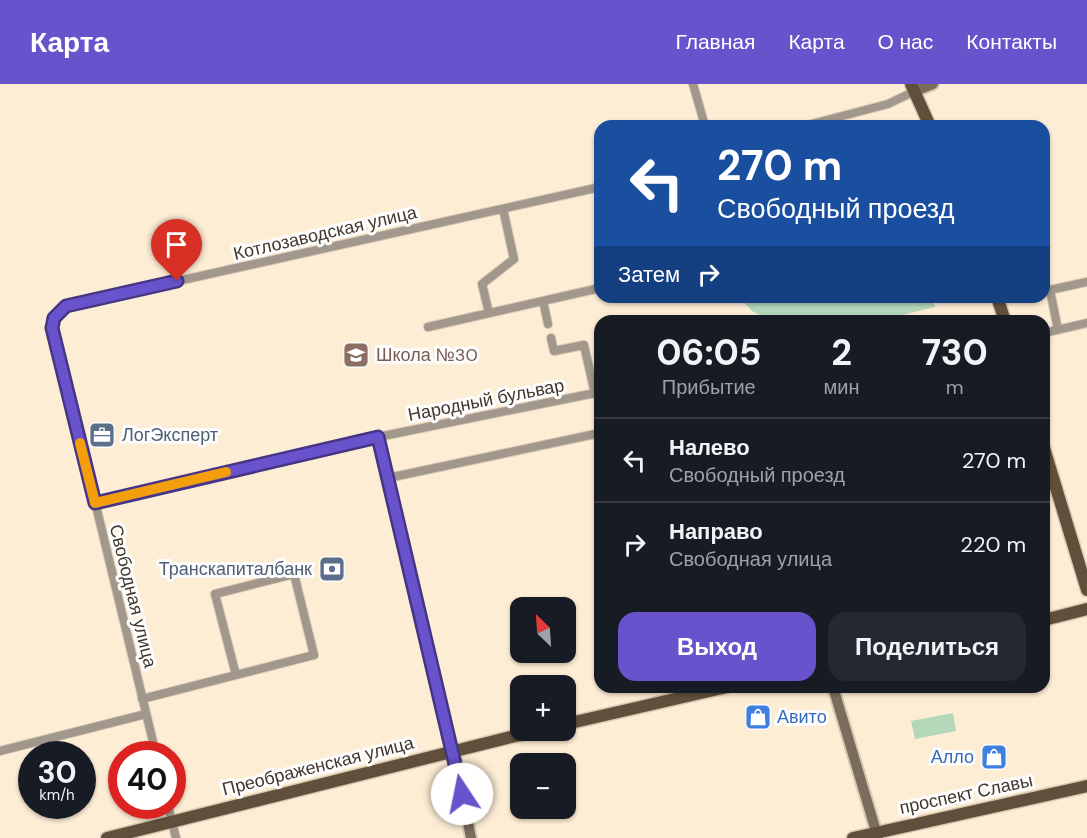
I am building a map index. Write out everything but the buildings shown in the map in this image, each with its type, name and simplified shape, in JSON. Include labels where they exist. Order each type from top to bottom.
[{"type":"main road","points":[[913,89],[927,120]]},
{"type":"main road","points":[[1050,468],[1087,590]]},
{"type":"main road","points":[[1050,618],[1087,609]]},
{"type":"main road","points":[[576,722],[701,693]]},
{"type":"main road","name":"Преображенская улица","points":[[107,838],[510,737]]},
{"type":"main road","name":"проспект Славы","points":[[854,838],[877,835],[1087,786]]},
{"type":"street","points":[[693,84],[703,120]]},
{"type":"street","points":[[827,120],[888,104],[913,89],[933,84]]},
{"type":"street","name":"Котлозаводская улица","points":[[59,312],[66,306],[594,188]]},
{"type":"street","points":[[489,313],[482,284],[514,260],[503,209]]},
{"type":"street","points":[[1058,330],[1050,290],[1087,282]]},
{"type":"street","points":[[428,327],[594,289]]},
{"type":"street","points":[[543,301],[548,324]]},
{"type":"street","name":"Свободная улица","points":[[59,312],[52,328],[153,741]]},
{"type":"street","points":[[1050,332],[1087,323]]},
{"type":"street","points":[[551,338],[554,351],[584,345],[594,382]]},
{"type":"street","name":"Народный бульвар","points":[[95,503],[378,437],[594,394]]},
{"type":"street","points":[[388,478],[594,434]]},
{"type":"street","points":[[378,437],[454,750],[471,838]]},
{"type":"street","points":[[142,699],[236,675],[314,655],[294,574],[215,594],[236,675]]},
{"type":"street","points":[[834,693],[877,835]]},
{"type":"street","points":[[0,751],[146,714]]},
{"type":"street","points":[[172,821],[176,838]]},
{"type":"green space","points":[[745,303],[934,303],[935,307],[902,315],[760,315]]},
{"type":"green space","points":[[953,713],[956,731],[915,739],[911,721]]},
{"type":"slow traffic","points":[[80,443],[95,503],[226,472]]},
{"type":"place","name":"Школа №30","points":[[356,355]]},
{"type":"place","name":"ЛогЭксперт","points":[[102,435]]},
{"type":"place","name":"Транскапиталбанк","points":[[332,569]]},
{"type":"place","name":"Авито","points":[[758,717]]},
{"type":"place","name":"Алло","points":[[994,757]]},
{"type":"route","points":[[177,281],[66,306],[54,318],[52,328],[95,503],[378,437],[454,750],[462,794]]}]
